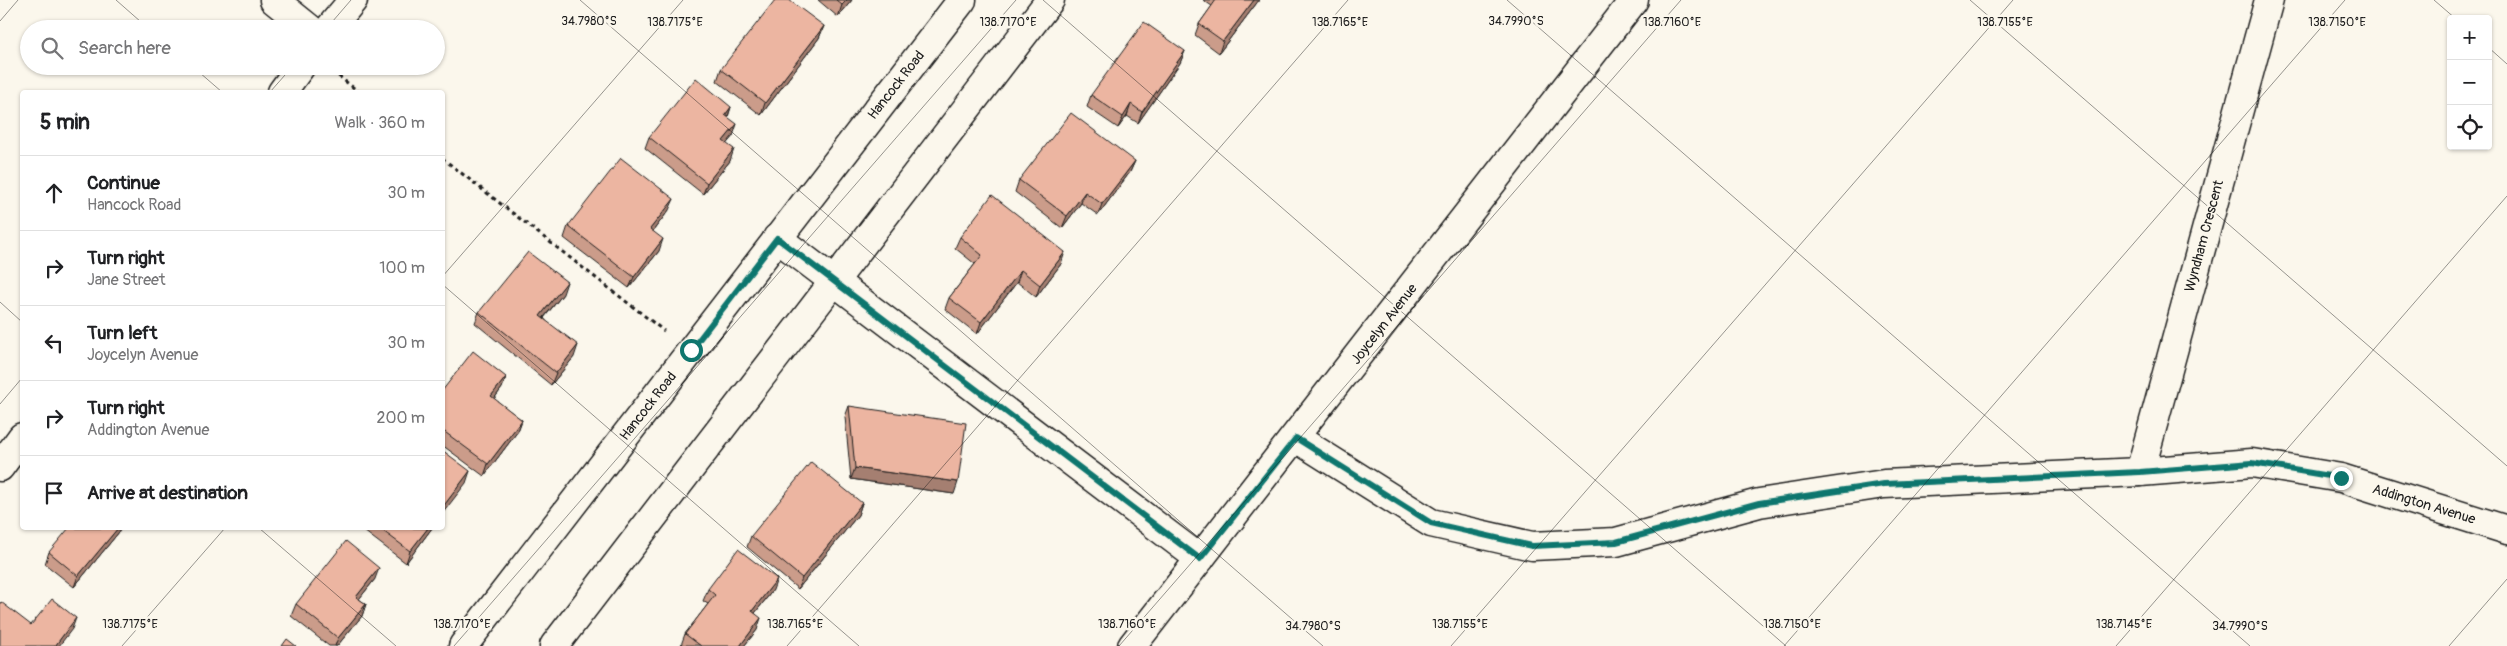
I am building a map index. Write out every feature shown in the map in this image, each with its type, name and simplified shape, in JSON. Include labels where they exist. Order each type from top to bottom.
[{"type":"street","points":[[274,0],[299,20]]},
{"type":"street","points":[[336,20],[353,0]]},
{"type":"street","name":"Hancock Road","points":[[463,646],[962,0]]},
{"type":"street","points":[[554,646],[1050,0]]},
{"type":"street","name":"Joycelyn Avenue","points":[[1132,646],[1296,438],[1634,0]]},
{"type":"street","name":"Wyndham Crescent","points":[[2140,472],[2269,0]]},
{"type":"street","points":[[283,90],[294,75]]},
{"type":"street","points":[[777,238],[1200,559]]},
{"type":"street","name":"Addington Avenue","points":[[1296,438],[1431,523],[1532,546],[1616,542],[1759,503],[1884,484],[2140,472],[2252,463],[2341,478],[2507,530]]},
{"type":"street","points":[[0,467],[20,440]]},
{"type":"path","points":[[337,75],[356,90]]},
{"type":"path","points":[[445,160],[669,334]]},
{"type":"building","points":[[775,0],[789,0],[824,26],[765,103],[721,69]]},
{"type":"building","points":[[836,0],[847,0],[842,5]]},
{"type":"building","points":[[1216,0],[1254,0],[1223,41],[1199,24]]},
{"type":"building","points":[[1144,22],[1185,51],[1142,112],[1131,104],[1123,117],[1091,95]]},
{"type":"building","points":[[696,78],[731,107],[725,115],[737,124],[723,141],[734,149],[707,183],[649,137]]},
{"type":"building","points":[[1071,113],[1135,161],[1102,204],[1085,192],[1067,216],[1019,180]]},
{"type":"building","points":[[621,158],[674,199],[650,229],[663,239],[634,277],[568,226]]},
{"type":"building","points":[[992,195],[1065,252],[1040,285],[1021,270],[981,322],[949,298],[982,255],[960,237]]},
{"type":"building","points":[[528,252],[567,282],[540,316],[578,345],[556,373],[479,312]]},
{"type":"building","points":[[473,351],[506,377],[491,396],[522,420],[488,464],[445,432],[445,387]]},
{"type":"building","points":[[849,406],[966,423],[958,482],[855,468]]},
{"type":"building","points":[[445,452],[470,471],[445,504]]},
{"type":"building","points":[[811,462],[862,503],[802,578],[751,536]]},
{"type":"building","points":[[67,530],[116,530],[78,576],[49,552]]},
{"type":"building","points":[[382,530],[426,530],[410,551]]},
{"type":"building","points":[[346,541],[379,568],[356,597],[366,604],[338,638],[296,604]]},
{"type":"building","points":[[738,549],[777,579],[752,611],[761,618],[740,646],[701,646],[685,634],[715,595],[708,589]]},
{"type":"building","points":[[52,599],[76,618],[55,646],[0,646],[1,602],[31,625]]},
{"type":"building","points":[[287,639],[296,646],[282,646]]},
{"type":"route","points":[[691,350],[777,238],[1200,559],[1296,438],[1431,523],[1532,546],[1616,542],[1759,503],[1884,484],[2140,472],[2252,463],[2341,478]]}]
